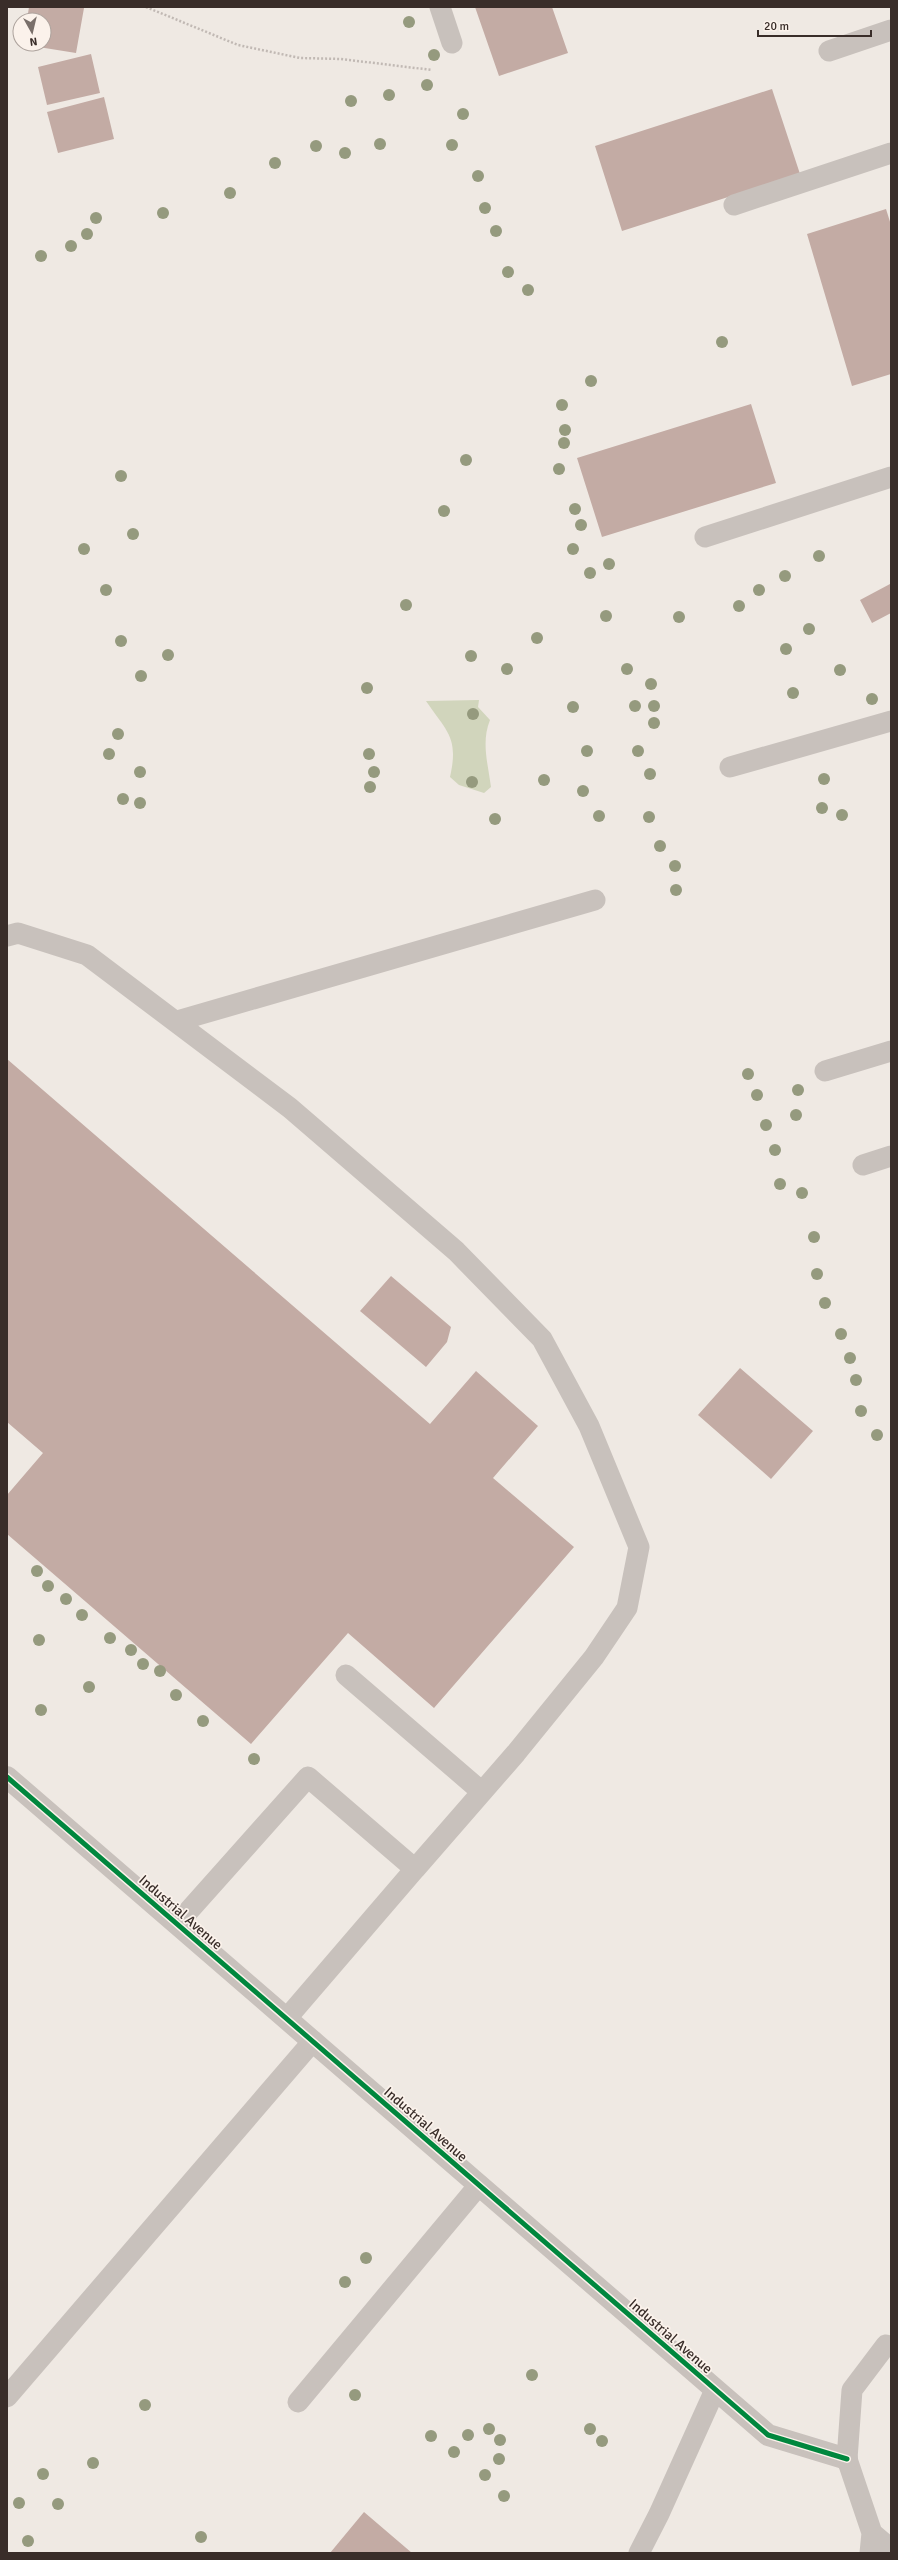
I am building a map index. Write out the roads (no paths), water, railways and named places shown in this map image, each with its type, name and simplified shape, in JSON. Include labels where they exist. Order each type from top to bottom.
[{"type":"street","name":"Industrial Avenue","points":[[7,1776],[768,2435],[847,2458]]},
{"type":"lane","points":[[440,7],[452,43]]},
{"type":"lane","points":[[829,52],[891,30]]},
{"type":"lane","points":[[734,206],[891,153]]},
{"type":"lane","points":[[704,537],[891,477]]},
{"type":"lane","points":[[730,767],[891,721]]},
{"type":"lane","points":[[177,1021],[595,900]]},
{"type":"lane","points":[[7,936],[18,933],[87,955],[177,1021],[290,1108],[456,1251],[542,1339],[589,1426],[639,1547],[627,1608],[594,1657],[482,1792],[287,2018]]},
{"type":"lane","points":[[824,1071],[891,1051]]},
{"type":"lane","points":[[863,1165],[891,1156]]},
{"type":"lane","points":[[346,1675],[482,1792]]},
{"type":"lane","points":[[177,1924],[308,1777],[415,1869]]},
{"type":"lane","points":[[7,2397],[313,2041]]},
{"type":"lane","points":[[298,2402],[479,2185]]},
{"type":"lane","points":[[870,2553],[872,2532],[847,2458],[852,2390],[886,2345]]},
{"type":"lane","points":[[639,2553],[659,2514],[715,2390]]},
{"type":"lane","points":[[872,2532],[891,2549]]}]
